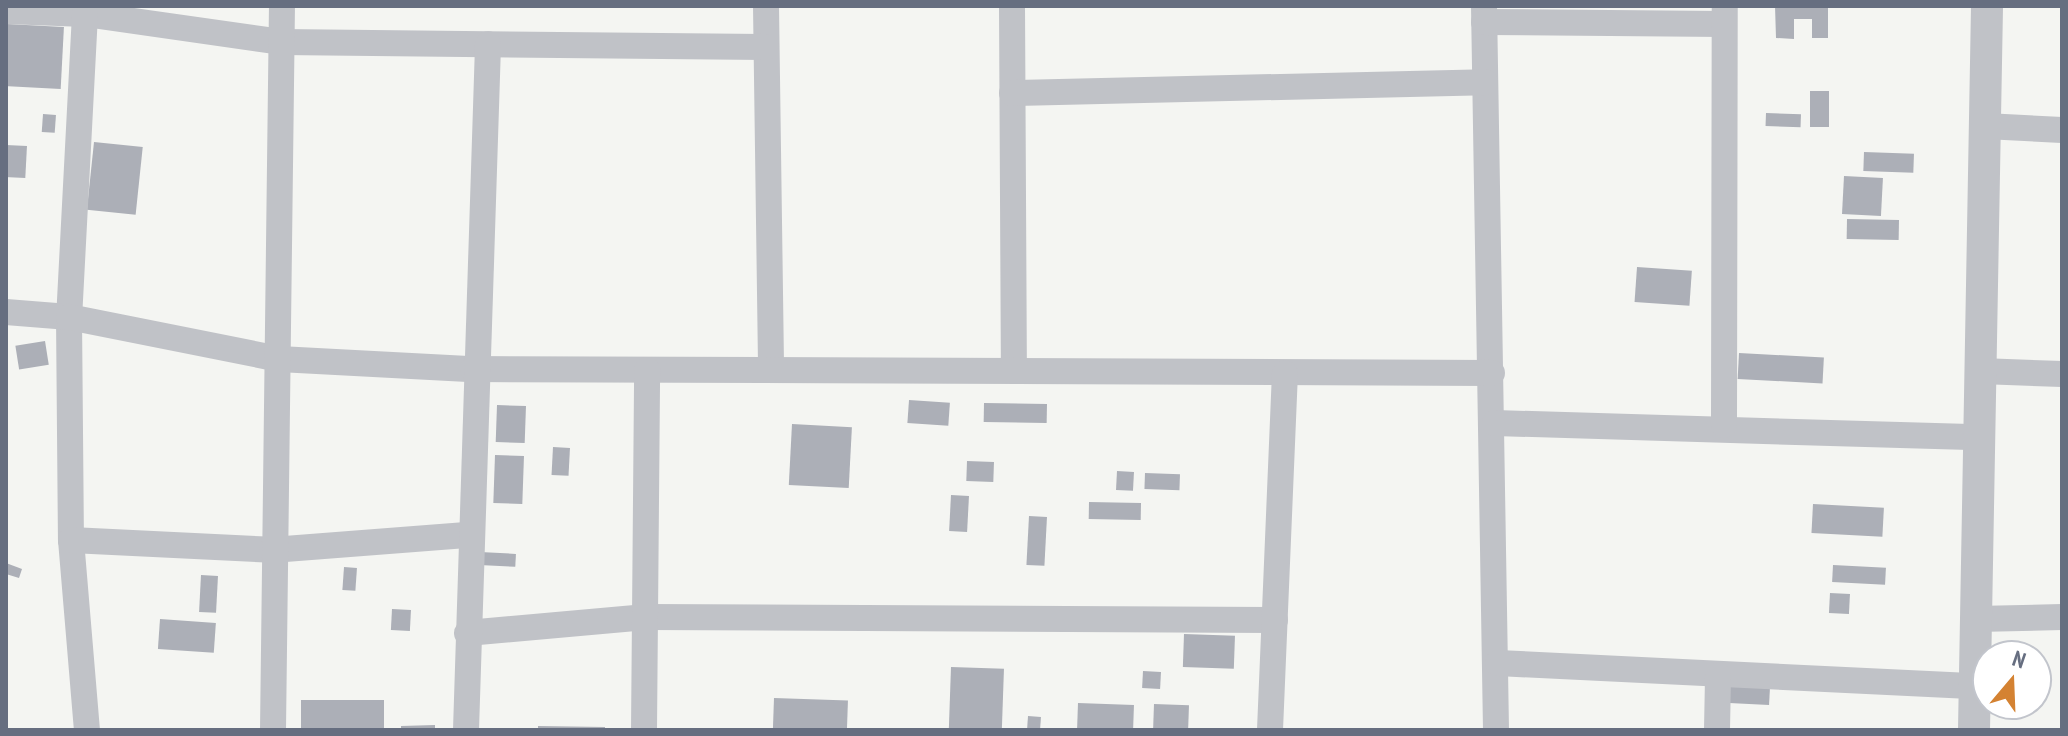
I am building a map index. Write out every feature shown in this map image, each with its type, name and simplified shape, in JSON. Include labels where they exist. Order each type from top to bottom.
[{"type":"street","points":[[273,730],[272,550],[279,359],[282,6]]},
{"type":"street","points":[[766,6],[771,370]]},
{"type":"street","points":[[1012,6],[1014,371]]},
{"type":"street","points":[[1976,640],[1987,6]]},
{"type":"street","points":[[6,11],[85,14],[281,42],[766,47]]},
{"type":"street","points":[[85,14],[69,317],[71,540],[87,730]]},
{"type":"street","points":[[1496,730],[1495,423],[1484,14],[1724,15],[1724,425]]},
{"type":"street","points":[[466,730],[473,369],[488,44]]},
{"type":"street","points":[[1012,93],[1485,82]]},
{"type":"street","points":[[1985,126],[2062,130]]},
{"type":"street","points":[[6,312],[69,317],[279,359],[473,369],[1492,373]]},
{"type":"street","points":[[644,730],[647,370]]},
{"type":"street","points":[[1980,371],[2062,374]]},
{"type":"street","points":[[1270,730],[1285,373]]},
{"type":"street","points":[[1495,423],[1724,425],[1979,437]]},
{"type":"street","points":[[71,540],[272,550],[469,535]]},
{"type":"street","points":[[467,633],[646,617],[1275,620]]},
{"type":"street","points":[[1976,619],[2062,617]]},
{"type":"street","points":[[1498,663],[1972,686]]},
{"type":"street","points":[[1717,730],[1718,676]]},
{"type":"building","points":[[1775,6],[1828,6],[1828,38],[1812,38],[1812,19],[1794,19],[1794,39],[1776,38]]},
{"type":"building","points":[[7,24],[64,27],[61,89],[6,86]]},
{"type":"building","points":[[1810,91],[1829,91],[1829,127],[1810,127]]},
{"type":"building","points":[[1766,113],[1801,114],[1801,127],[1766,126]]},
{"type":"building","points":[[43,114],[56,115],[55,133],[42,132]]},
{"type":"building","points":[[94,142],[143,147],[136,215],[87,210]]},
{"type":"building","points":[[6,145],[27,146],[25,178],[6,177]]},
{"type":"building","points":[[1864,152],[1914,154],[1913,173],[1863,171]]},
{"type":"building","points":[[1844,176],[1883,178],[1881,216],[1842,214]]},
{"type":"building","points":[[1847,219],[1899,220],[1899,240],[1847,239]]},
{"type":"building","points":[[1637,267],[1692,271],[1689,306],[1635,302]]},
{"type":"building","points":[[45,341],[49,365],[19,369],[15,346]]},
{"type":"building","points":[[1739,353],[1824,357],[1823,383],[1738,379]]},
{"type":"building","points":[[909,400],[950,403],[948,426],[907,423]]},
{"type":"building","points":[[984,403],[1047,404],[1047,423],[984,422]]},
{"type":"building","points":[[497,405],[526,406],[525,443],[496,442]]},
{"type":"building","points":[[792,424],[852,427],[849,488],[789,485]]},
{"type":"building","points":[[553,447],[570,448],[569,476],[552,475]]},
{"type":"building","points":[[495,455],[524,456],[522,504],[493,503]]},
{"type":"building","points":[[967,461],[994,462],[993,482],[966,481]]},
{"type":"building","points":[[1117,471],[1134,472],[1133,491],[1116,490]]},
{"type":"building","points":[[1145,473],[1180,474],[1179,490],[1144,489]]},
{"type":"building","points":[[951,495],[969,496],[967,532],[949,531]]},
{"type":"building","points":[[1089,502],[1141,503],[1141,520],[1089,519]]},
{"type":"building","points":[[1813,504],[1884,508],[1882,537],[1811,533]]},
{"type":"building","points":[[1029,516],[1047,517],[1044,566],[1026,565]]},
{"type":"building","points":[[480,552],[516,554],[515,567],[479,565]]},
{"type":"building","points":[[6,563],[22,569],[19,578],[6,574]]},
{"type":"building","points":[[1833,565],[1886,568],[1885,585],[1832,582]]},
{"type":"building","points":[[344,567],[357,568],[355,591],[342,590]]},
{"type":"building","points":[[201,575],[218,576],[216,613],[199,612]]},
{"type":"building","points":[[1830,593],[1850,594],[1849,614],[1829,613]]},
{"type":"building","points":[[392,609],[411,610],[410,631],[391,630]]},
{"type":"building","points":[[160,619],[216,623],[214,653],[158,649]]},
{"type":"building","points":[[1184,634],[1235,636],[1234,669],[1183,667]]},
{"type":"building","points":[[951,667],[1004,669],[1002,730],[949,730]]},
{"type":"building","points":[[1143,671],[1161,672],[1160,689],[1142,688]]},
{"type":"building","points":[[1730,686],[1770,688],[1769,705],[1729,703]]},
{"type":"building","points":[[774,698],[848,701],[847,730],[773,729]]},
{"type":"building","points":[[301,700],[384,700],[384,730],[301,730]]},
{"type":"building","points":[[1078,703],[1134,705],[1133,730],[1077,730]]},
{"type":"building","points":[[1154,704],[1189,705],[1188,730],[1153,730]]},
{"type":"building","points":[[1028,716],[1041,717],[1040,730],[1027,730]]},
{"type":"building","points":[[435,725],[435,730],[401,730],[401,726]]},
{"type":"building","points":[[538,726],[605,727],[605,730],[538,730]]}]
